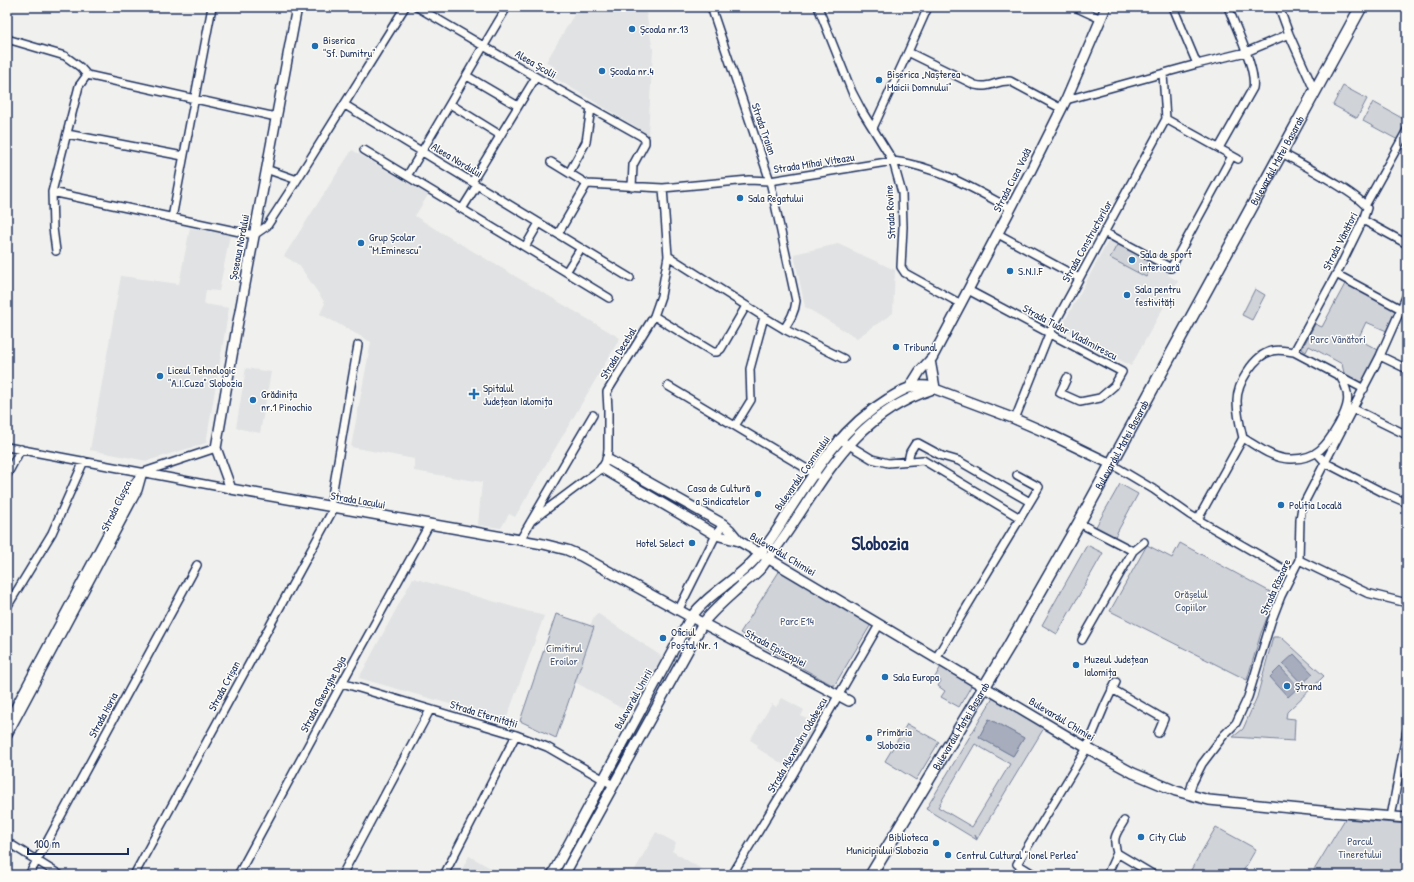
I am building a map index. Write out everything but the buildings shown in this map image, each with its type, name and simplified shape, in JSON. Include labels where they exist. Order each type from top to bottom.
[{"type":"main road","name":"Bulevardul Matei Basarab","points":[[871,875],[984,687],[1079,522],[1361,7]]},
{"type":"street","points":[[172,218],[212,7]]},
{"type":"street","name":"Șoseaua Nordului","points":[[216,448],[266,168],[298,7]]},
{"type":"street","points":[[52,192],[254,235],[267,226],[345,105],[405,7]]},
{"type":"street","name":"Aleea Școlii","points":[[417,7],[645,139],[645,143],[633,165],[632,187]]},
{"type":"street","points":[[407,176],[507,7]]},
{"type":"street","name":"Strada Traian","points":[[711,7],[770,181],[796,301],[796,308],[784,329]]},
{"type":"street","name":"Strada Rovine","points":[[818,7],[844,75],[862,111],[893,161],[902,193],[902,270],[961,304]]},
{"type":"street","points":[[873,128],[928,7]]},
{"type":"street","points":[[1075,7],[1101,19]]},
{"type":"street","name":"Strada Cuza Vodă","points":[[910,387],[920,371],[930,360],[1011,209],[1064,105],[1106,7]]},
{"type":"street","points":[[1173,7],[1197,64]]},
{"type":"street","points":[[1219,148],[1253,88],[1254,82],[1246,52],[1228,7]]},
{"type":"street","points":[[1279,7],[1289,34],[1315,92]]},
{"type":"street","points":[[908,52],[976,85],[983,87],[1010,81],[1064,105],[1197,64],[1246,52],[1289,34]]},
{"type":"street","points":[[7,39],[65,56],[80,67],[87,75],[276,117]]},
{"type":"street","points":[[1104,232],[1171,268],[1235,157],[1166,119],[1163,74]]},
{"type":"street","points":[[56,251],[53,228],[52,192],[79,86],[87,75]]},
{"type":"street","points":[[467,76],[518,106]]},
{"type":"street","points":[[462,209],[500,135],[536,77]]},
{"type":"street","points":[[450,104],[500,135]]},
{"type":"street","name":"Aleea Nordului","points":[[345,105],[630,278]]},
{"type":"street","points":[[569,173],[586,142],[591,108]]},
{"type":"street","name":"Strada Constructorilor","points":[[1015,419],[1049,334],[1166,119]]},
{"type":"street","points":[[1366,204],[1407,130]]},
{"type":"street","points":[[67,134],[184,156]]},
{"type":"street","points":[[364,150],[609,298]]},
{"type":"street","name":"Strada Vânători","points":[[1282,153],[1349,192],[1366,204],[1368,208],[1364,220],[1294,352]]},
{"type":"street","name":"Strada Mihai Viteazu","points":[[587,184],[663,188],[749,180],[770,181],[893,161],[911,163],[953,179],[1011,209]]},
{"type":"street","points":[[550,162],[587,184],[558,234]]},
{"type":"street","points":[[266,168],[297,180]]},
{"type":"street","name":"Strada Decebal","points":[[531,521],[602,468],[607,459],[607,392],[654,316],[660,296],[668,256],[663,188]]},
{"type":"street","points":[[1364,220],[1407,244]]},
{"type":"street","points":[[525,247],[539,223]]},
{"type":"street","points":[[998,234],[1079,278]]},
{"type":"street","points":[[566,272],[581,248]]},
{"type":"street","points":[[668,256],[784,329],[844,359]]},
{"type":"street","points":[[1336,274],[1401,309]]},
{"type":"street","name":"Strada Tudor Vladimirescu","points":[[968,290],[1122,372],[1114,386],[1100,398],[1080,402],[1060,393],[1067,378]]},
{"type":"street","name":"Strada Răzoare","points":[[1189,795],[1192,784],[1202,764],[1224,735],[1236,723],[1245,704],[1271,622],[1281,596],[1299,560],[1300,519],[1302,507],[1364,389],[1406,299]]},
{"type":"street","points":[[654,316],[713,352],[717,352],[721,349],[746,306]]},
{"type":"street","points":[[735,426],[750,400],[750,369],[764,317]]},
{"type":"street","name":"Strada Crișan","points":[[134,875],[332,508],[358,345]]},
{"type":"street","points":[[1198,519],[1243,438],[1238,412],[1237,400],[1239,390],[1250,368],[1261,355],[1272,351],[1282,350],[1294,352],[1364,389]]},
{"type":"street","points":[[1380,356],[1407,369]]},
{"type":"street","points":[[930,360],[935,388]]},
{"type":"street","points":[[1243,438],[1279,457],[1290,459],[1300,458],[1309,457],[1317,453],[1328,442],[1347,407],[1348,394],[1341,378]]},
{"type":"street","points":[[668,386],[823,479]]},
{"type":"street","name":"Bulevardul Cosminului","points":[[760,554],[814,473],[839,439],[870,412],[910,387],[923,386],[935,388],[1015,419],[1111,464]]},
{"type":"street","name":"Bulevardul Cosminului","points":[[768,559],[848,445],[866,427],[885,412],[912,396],[935,388]]},
{"type":"street","points":[[1354,409],[1407,434]]},
{"type":"street","name":"Strada Decebal","points":[[520,540],[593,415]]},
{"type":"street","points":[[839,439],[872,459],[888,463],[923,460],[1020,518]]},
{"type":"street","points":[[908,461],[912,449],[915,444],[918,443],[942,456],[959,461],[1030,502]]},
{"type":"street","name":"Strada Lacului","points":[[7,447],[332,508],[548,545],[567,550],[581,556],[691,617]]},
{"type":"street","points":[[143,472],[156,469],[216,448],[231,489]]},
{"type":"street","points":[[7,475],[21,449]]},
{"type":"street","points":[[1317,453],[1326,463],[1384,493],[1407,503]]},
{"type":"street","name":"Bulevardul Chimiei","points":[[607,459],[723,524],[739,541],[768,559],[1086,748],[1133,773],[1176,791],[1220,802],[1407,818]]},
{"type":"street","points":[[7,607],[52,533],[84,461]]},
{"type":"street","points":[[1111,464],[1153,489],[1178,507],[1292,574]]},
{"type":"street","name":"Bulevardul Chimiei","points":[[602,468],[716,535],[739,541]]},
{"type":"street","name":"Strada Cloșca","points":[[7,722],[132,487],[143,472]]},
{"type":"street","name":"Strada Cloșca","points":[[7,736],[138,490],[143,472]]},
{"type":"street","points":[[936,658],[1039,487],[1017,475]]},
{"type":"street","points":[[1079,522],[1133,552]]},
{"type":"street","points":[[678,609],[723,524]]},
{"type":"street","name":"Strada Gheorghe Doja","points":[[238,875],[429,525]]},
{"type":"street","points":[[1082,640],[1133,552],[1144,542]]},
{"type":"street","name":"Bulevardul Unirii","points":[[552,875],[691,617],[703,603],[751,564],[760,554]]},
{"type":"street","points":[[564,875],[702,623],[716,608],[760,570],[768,559]]},
{"type":"street","points":[[1299,560],[1368,593],[1407,603]]},
{"type":"street","name":"Strada Horia","points":[[29,875],[197,565]]},
{"type":"street","name":"Strada Episcopiei","points":[[691,617],[849,701]]},
{"type":"street","name":"Strada Alexandru Odobescu","points":[[732,875],[792,776],[879,625]]},
{"type":"street","points":[[1035,875],[1017,864],[1086,748],[1116,682]]},
{"type":"street","name":"Strada Eternității","points":[[342,683],[516,735],[547,747],[613,785]]},
{"type":"street","points":[[1112,689],[1164,719],[1158,734]]},
{"type":"street","points":[[342,875],[430,710]]},
{"type":"street","points":[[1391,817],[1407,730]]},
{"type":"street","points":[[444,875],[516,735]]},
{"type":"street","points":[[1107,875],[1117,853],[1114,843],[1115,836],[1124,821]]},
{"type":"street","points":[[7,842],[60,875]]},
{"type":"street","points":[[1117,853],[1154,875]]},
{"type":"shaded area","name":"Școala nr.4","points":[[577,7],[645,7],[653,50],[648,134],[550,75],[555,67],[546,62],[578,8]]},
{"type":"shaded area","name":"Spitalul Județean Ialomița","points":[[352,150],[428,195],[415,216],[620,338],[515,517],[509,514],[501,528],[478,525],[482,482],[414,471],[414,459],[351,447],[371,342],[320,314],[325,303],[299,265],[284,256]]},
{"type":"shaded area","name":"Liceul Tehnologic \"A.I.Cuza\" Slobozia","points":[[190,228],[230,235],[219,291],[206,290],[204,304],[229,308],[206,443],[147,461],[90,450],[121,276],[179,284]]},
{"type":"shaded area","points":[[1110,238],[1170,270],[1168,275],[1178,281],[1131,366],[1061,328]]},
{"type":"shaded area","points":[[838,244],[895,270],[893,313],[857,338],[805,307],[794,254]]},
{"type":"shaded area","name":"Grădinița nr.1 Pinochio","points":[[246,368],[271,372],[260,433],[236,428]]},
{"type":"shaded area","points":[[413,578],[544,616],[506,720],[359,678]]},
{"type":"shaded area","points":[[597,613],[664,658],[644,698],[640,696],[630,713],[575,682],[594,627],[590,625]]},
{"type":"shaded area","points":[[782,698],[804,710],[801,716],[818,725],[792,770],[757,748],[758,745],[750,740],[772,704],[776,707]]},
{"type":"shaded area","points":[[656,832],[676,843],[672,851],[711,875],[632,875]]},
{"type":"shaded area","points":[[469,856],[503,875],[459,875]]},
{"type":"green space","points":[[1343,86],[1367,99],[1357,118],[1333,105]]},
{"type":"green space","points":[[1373,102],[1407,121],[1398,140],[1363,121]]},
{"type":"green space","name":"Sala de sport interioară","points":[[1118,243],[1154,262],[1146,277],[1110,258]]},
{"type":"green space","name":"Parc Vânători","points":[[1346,282],[1399,310],[1389,332],[1366,322],[1358,339],[1380,351],[1364,385],[1344,373],[1342,364],[1309,346],[1306,352],[1302,349],[1315,324],[1322,327]]},
{"type":"green space","points":[[1255,289],[1265,295],[1252,320],[1242,315]]},
{"type":"green space","points":[[1120,484],[1138,494],[1113,540],[1094,530]]},
{"type":"green space","name":"Orășelul Copiilor","points":[[1180,543],[1276,595],[1261,633],[1247,680],[1110,611],[1147,545],[1172,558]]},
{"type":"green space","points":[[1087,545],[1103,553],[1057,634],[1042,625]]},
{"type":"green space","name":"Parc E14","points":[[782,567],[873,621],[834,686],[740,633]]},
{"type":"green space","name":"Cimitirul Eroilor","points":[[556,614],[594,627],[556,738],[520,721]]},
{"type":"green space","name":"Ștrand","points":[[1273,637],[1281,637],[1324,676],[1287,712],[1286,718],[1295,719],[1294,741],[1233,737],[1243,729],[1257,697]]},
{"type":"green space","points":[[943,663],[974,681],[959,707],[941,697],[945,691],[938,686],[941,681],[935,677]]},
{"type":"green space","points":[[993,698],[1044,728],[977,839],[975,835],[977,840],[926,809]],"holes":[[[989,719],[1024,738],[1013,756],[979,737]],[[975,744],[1010,764],[972,827],[938,807]]]},
{"type":"green space","points":[[907,724],[939,742],[916,780],[885,761]]},
{"type":"green space","name":"Parcul Tineretului","points":[[1345,819],[1407,824],[1407,875],[1311,875]]},
{"type":"green space","points":[[1216,827],[1256,849],[1241,875],[1188,875]]},
{"type":"water","points":[[1294,654],[1313,674],[1302,684],[1283,664]]},
{"type":"water","points":[[1280,667],[1299,687],[1288,697],[1270,677]]},
{"type":"water","points":[[989,719],[1024,738],[1013,756],[979,737]]},
{"type":"place","name":"Școala nr.13","points":[[632,29]]},
{"type":"place","name":"Biserica \"Sf. Dumitru\"","points":[[315,46]]},
{"type":"place","name":"Școala nr.4","points":[[602,71]]},
{"type":"place","name":"Biserica „Nașterea Maicii Domnului\"","points":[[879,80]]},
{"type":"place","name":"Sala Regatului","points":[[740,198]]},
{"type":"place","name":"Grup Școlar \"M.Eminescu\"","points":[[361,243]]},
{"type":"place","name":"Sala de sport interioară","points":[[1132,260]]},
{"type":"place","name":"S.N.I.F","points":[[1010,271]]},
{"type":"place","name":"Sala pentru festivități","points":[[1127,295]]},
{"type":"place","name":"Tribunal","points":[[896,347]]},
{"type":"place","name":"Liceul Tehnologic \"A.I.Cuza\" Slobozia","points":[[160,376]]},
{"type":"place","name":"Spitalul Județean Ialomița","points":[[474,394]]},
{"type":"place","name":"Grădinița nr.1 Pinochio","points":[[253,400]]},
{"type":"place","name":"Casa de Cultură a Sindicatelor","points":[[758,494]]},
{"type":"place","name":"Poliția Locală","points":[[1281,505]]},
{"type":"place","name":"Hotel Select","points":[[692,543]]},
{"type":"place","name":"Oficiul Poștal Nr. 1","points":[[663,638]]},
{"type":"place","name":"Muzeul Județean Ialomița","points":[[1076,665]]},
{"type":"place","name":"Sala Europa","points":[[885,677]]},
{"type":"place","name":"Ștrand","points":[[1287,686]]},
{"type":"place","name":"Primăria Slobozia","points":[[869,738]]},
{"type":"place","name":"City Club","points":[[1141,837]]},
{"type":"place","name":"Biblioteca Municipiului Slobozia","points":[[936,843]]},
{"type":"place","name":"Centrul Cultural \"Ionel Perlea\"","points":[[948,855]]},
{"type":"district","name":"Slobozia","points":[[880,543]]}]
